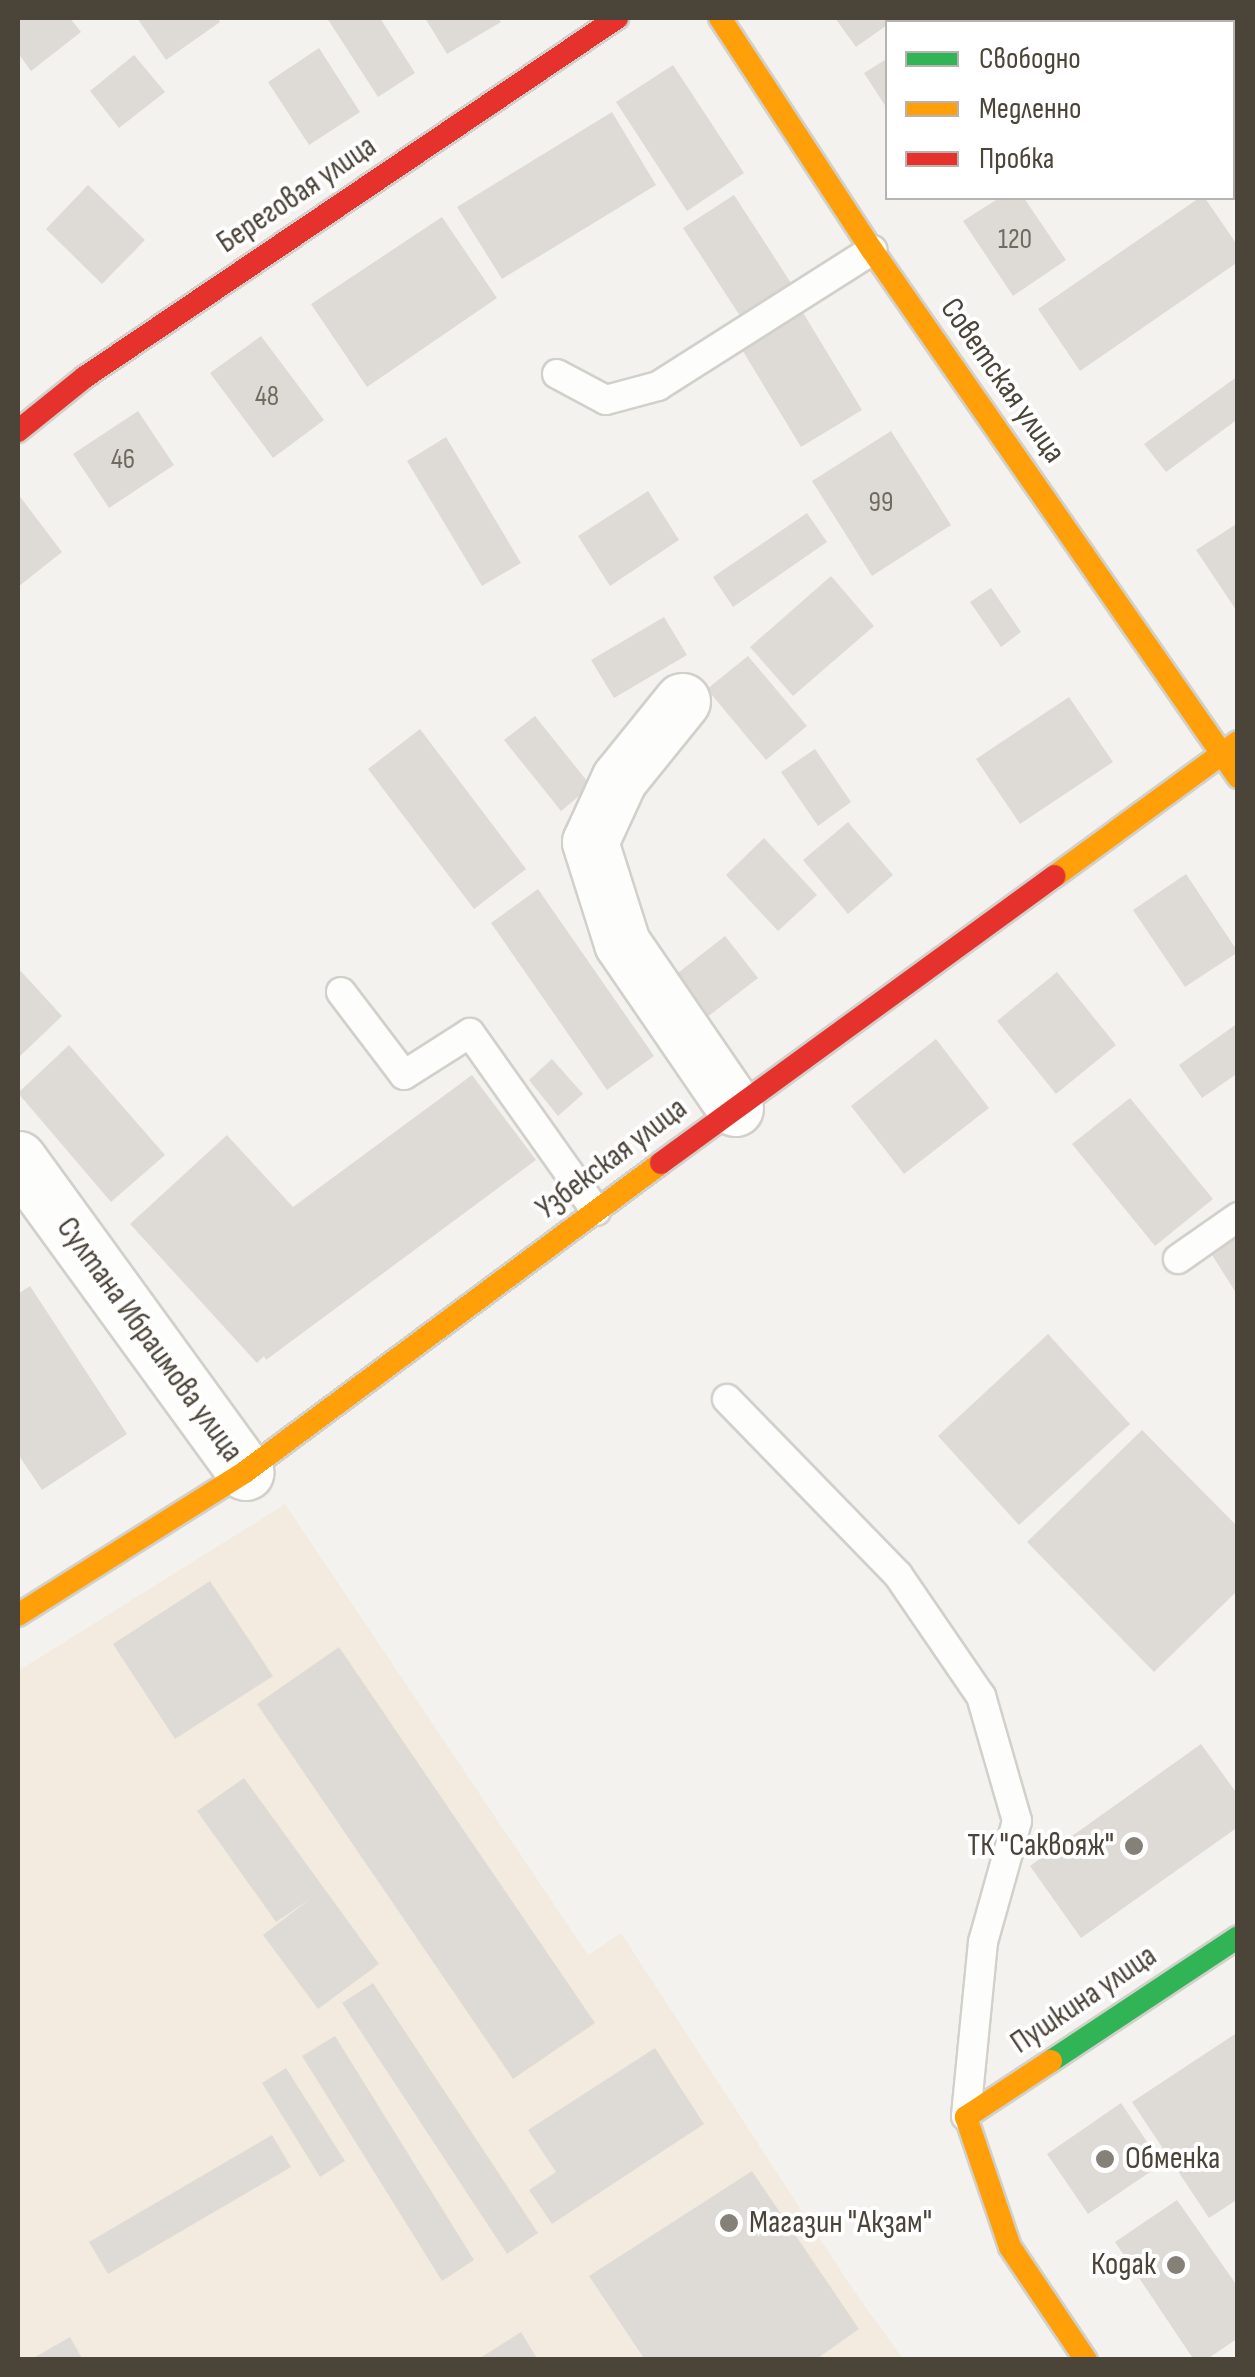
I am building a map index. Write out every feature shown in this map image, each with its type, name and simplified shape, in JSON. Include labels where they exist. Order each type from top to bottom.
[{"type":"street","name":"Береговая улица","points":[[18,431],[85,378],[617,18]]},
{"type":"street","name":"Советская улица","points":[[720,18],[872,250],[1229,747],[1238,777]]},
{"type":"street","points":[[682,701],[618,779],[590,842],[622,944],[735,1108]]},
{"type":"street","name":"Узбекская улица","points":[[18,1615],[245,1472],[368,1385],[735,1108],[1229,747]]},
{"type":"street","name":"Султана Ибраимова улица","points":[[18,1159],[245,1472]]},
{"type":"street","name":"Пушкина улица","points":[[966,2117],[1238,1937]]},
{"type":"street","points":[[966,2117],[1010,2246],[1086,2360]]},
{"type":"lane","points":[[557,374],[606,400],[658,386],[872,250]]},
{"type":"lane","points":[[342,992],[404,1075],[470,1034],[596,1211]]},
{"type":"lane","points":[[1178,1259],[1238,1217]]},
{"type":"lane","points":[[727,1400],[898,1575],[981,1696],[1016,1821],[983,1942],[966,2117]]},
{"type":"shaded area","points":[[285,1504],[588,1955],[621,1933],[852,2288],[903,2359],[18,2360],[18,1671]]},
{"type":"building","points":[[19,18],[70,18],[81,32],[31,71],[18,53]]},
{"type":"building","points":[[137,18],[217,18],[220,22],[166,60]]},
{"type":"building","points":[[327,18],[380,18],[415,73],[378,97]]},
{"type":"building","points":[[425,18],[498,18],[501,22],[447,54]]},
{"type":"building","points":[[835,18],[897,18],[885,20],[885,26],[856,47]]},
{"type":"building","points":[[319,48],[360,112],[309,145],[268,82]]},
{"type":"building","points":[[134,55],[165,92],[119,128],[90,91]]},
{"type":"building","points":[[885,60],[885,105],[864,73]]},
{"type":"building","points":[[673,65],[744,173],[687,211],[616,102]]},
{"type":"building","points":[[612,112],[656,185],[502,279],[457,207]]},
{"type":"building","points":[[88,185],[145,240],[102,284],[46,229]]},
{"type":"building","points":[[734,195],[791,283],[740,316],[683,228]]},
{"type":"building","points":[[996,200],[1025,200],[1066,260],[1013,296],[963,221]]},
{"type":"building","points":[[1196,200],[1206,200],[1238,246],[1238,262],[1080,371],[1038,309]]},
{"type":"building","points":[[442,217],[497,298],[367,387],[311,304]]},
{"type":"building","points":[[802,311],[862,410],[801,447],[741,348]]},
{"type":"building","points":[[261,336],[324,420],[273,458],[210,373]]},
{"type":"building","points":[[1238,376],[1238,419],[1166,472],[1144,444]]},
{"type":"building","points":[[138,411],[174,465],[109,508],[73,454]]},
{"type":"building","points":[[891,431],[951,525],[872,576],[812,481]]},
{"type":"building","points":[[446,437],[521,563],[482,586],[407,461]]},
{"type":"building","points":[[648,491],[679,540],[610,586],[578,536]]},
{"type":"building","points":[[18,494],[62,552],[18,587]]},
{"type":"building","points":[[807,513],[827,542],[733,607],[713,577]]},
{"type":"building","points":[[1238,523],[1238,613],[1196,550]]},
{"type":"building","points":[[831,576],[874,626],[793,696],[750,647]]},
{"type":"building","points":[[991,588],[1021,632],[1001,647],[970,602]]},
{"type":"building","points":[[664,617],[687,655],[614,698],[591,660]]},
{"type":"building","points":[[748,656],[807,726],[766,760],[707,689]]},
{"type":"building","points":[[1069,697],[1113,762],[1020,824],[976,759]]},
{"type":"building","points":[[535,716],[591,786],[561,811],[504,740]]},
{"type":"building","points":[[420,729],[526,869],[474,909],[368,769]]},
{"type":"building","points":[[815,749],[851,802],[818,826],[781,772]]},
{"type":"building","points":[[848,822],[893,875],[848,914],[803,860]]},
{"type":"building","points":[[764,838],[817,895],[778,931],[726,875]]},
{"type":"building","points":[[1186,874],[1238,952],[1185,987],[1133,910]]},
{"type":"building","points":[[538,889],[654,1056],[607,1090],[491,923]]},
{"type":"building","points":[[725,936],[758,978],[693,1028],[660,987]]},
{"type":"building","points":[[18,968],[62,1016],[18,1058]]},
{"type":"building","points":[[1057,972],[1116,1045],[1056,1094],[997,1021]]},
{"type":"building","points":[[1238,1023],[1238,1073],[1202,1098],[1179,1065]]},
{"type":"building","points":[[936,1039],[989,1108],[904,1174],[851,1106]]},
{"type":"building","points":[[69,1045],[165,1155],[111,1202],[18,1093]]},
{"type":"building","points":[[552,1059],[583,1094],[558,1116],[529,1080]]},
{"type":"building","points":[[472,1075],[536,1160],[266,1360],[264,1356],[257,1363],[130,1224],[227,1135],[293,1207]]},
{"type":"building","points":[[1130,1098],[1213,1199],[1155,1246],[1072,1144]]},
{"type":"building","points":[[1238,1227],[1238,1296],[1207,1247]]},
{"type":"building","points":[[30,1286],[127,1434],[42,1490],[18,1454],[18,1294]]},
{"type":"building","points":[[1048,1334],[1130,1424],[1019,1525],[938,1436]]},
{"type":"building","points":[[1142,1430],[1238,1527],[1238,1590],[1154,1672],[1027,1542]]},
{"type":"building","points":[[210,1581],[273,1676],[175,1739],[113,1644]]},
{"type":"building","points":[[339,1647],[595,2023],[513,2079],[257,1704]]},
{"type":"building","name":"ТК \"Саквояж\"","points":[[1201,1744],[1238,1795],[1238,1827],[1081,1938],[1030,1866]]},
{"type":"building","points":[[244,1778],[379,1964],[318,2009],[263,1935],[310,1899],[276,1922],[197,1811]]},
{"type":"building","points":[[373,1983],[538,2233],[507,2254],[342,2003]]},
{"type":"building","points":[[1238,2032],[1238,2199],[1209,2218],[1132,2102]]},
{"type":"building","points":[[335,2036],[474,2260],[442,2281],[302,2056]]},
{"type":"building","points":[[655,2048],[704,2124],[552,2224],[529,2190],[556,2172],[528,2130]]},
{"type":"building","points":[[286,2068],[345,2161],[320,2177],[262,2083]]},
{"type":"building","name":"Обменка","points":[[1121,2103],[1162,2164],[1088,2214],[1047,2154]]},
{"type":"building","points":[[272,2135],[291,2167],[108,2274],[89,2242]]},
{"type":"building","name":"Магазин \"Акзам\"","points":[[752,2171],[859,2329],[815,2360],[645,2360],[589,2276]]},
{"type":"building","name":"Кодак","points":[[1177,2200],[1238,2287],[1238,2338],[1206,2360],[1194,2360],[1115,2242]]},
{"type":"building","points":[[521,2332],[538,2360],[477,2360]]},
{"type":"building","points":[[70,2337],[83,2360],[30,2360]]},
{"type":"traffic: fast","points":[[1051,2061],[1238,1937]]},
{"type":"traffic: slow","points":[[720,18],[872,250],[1238,777]]},
{"type":"traffic: slow","points":[[1055,876],[1238,742]]},
{"type":"traffic: slow","points":[[18,1615],[245,1472],[661,1163]]},
{"type":"traffic: slow","points":[[1051,2061],[966,2117],[1010,2247],[1086,2360]]},
{"type":"traffic: jam","points":[[18,431],[85,377],[617,18]]},
{"type":"traffic: jam","points":[[661,1163],[1055,876]]},
{"type":"place","name":"ТК \"Саквояж\"","points":[[1134,1846]]},
{"type":"place","name":"Обменка","points":[[1105,2159]]},
{"type":"place","name":"Магазин \"Акзам\"","points":[[729,2223]]},
{"type":"place","name":"Кодак","points":[[1176,2265]]}]
